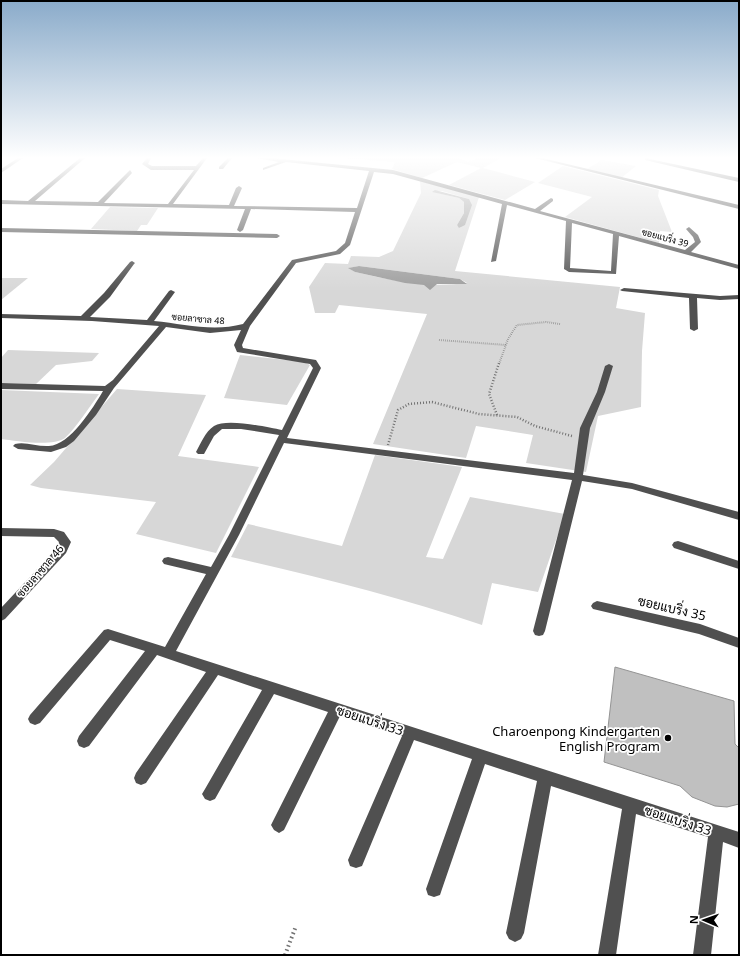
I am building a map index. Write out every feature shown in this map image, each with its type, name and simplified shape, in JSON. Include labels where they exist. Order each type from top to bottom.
[{"type":"street","points":[[18,203],[359,210]]},
{"type":"street","points":[[169,206],[171,203]]},
{"type":"street","points":[[231,207],[233,203]]},
{"type":"street","points":[[168,654],[234,535],[317,368],[313,362],[240,350],[238,345],[246,326],[294,261],[303,258],[324,257],[341,251],[348,244],[361,203]]},
{"type":"street","points":[[493,261],[505,203]]},
{"type":"street","name":"ซอยแบริ่ง 39","points":[[505,203],[739,268]]},
{"type":"street","points":[[536,211],[547,203]]},
{"type":"street","points":[[725,203],[739,206]]},
{"type":"street","points":[[240,230],[249,207]]},
{"type":"street","points":[[569,221],[567,268],[571,271],[607,274],[614,273],[616,234]]},
{"type":"street","points":[[685,252],[698,242],[696,236],[688,229]]},
{"type":"street","points":[[1,230],[277,236]]},
{"type":"street","points":[[83,318],[108,295],[132,263]]},
{"type":"street","points":[[624,290],[731,299],[739,297]]},
{"type":"street","points":[[148,323],[171,292]]},
{"type":"street","points":[[693,296],[694,328]]},
{"type":"street","name":"ซอยลาซาล 48","points":[[1,316],[83,318],[148,323],[218,331],[234,330],[246,326]]},
{"type":"street","points":[[18,446],[44,449],[56,448],[65,444],[97,409],[110,388],[164,325]]},
{"type":"street","points":[[539,630],[578,477],[584,428],[601,392],[609,366]]},
{"type":"street","points":[[1,386],[105,390],[110,388]]},
{"type":"street","points":[[201,452],[213,432],[220,426],[231,426],[386,453],[578,477],[632,486],[739,516]]},
{"type":"street","name":"ซอยลาซาล 46","points":[[1,532],[54,533],[60,535],[65,542],[62,550],[1,616]]},
{"type":"street","points":[[678,545],[739,565]]},
{"type":"street","points":[[168,561],[214,572]]},
{"type":"street","name":"ซอยแบริ่ง 35","points":[[597,606],[700,629],[739,643]]},
{"type":"street","name":"ซอยแบริ่ง 33","points":[[35,719],[108,634],[739,840]]},
{"type":"street","points":[[84,741],[154,650]]},
{"type":"street","points":[[141,778],[215,669]]},
{"type":"street","points":[[210,794],[271,688]]},
{"type":"street","points":[[279,825],[336,709]]},
{"type":"street","points":[[356,860],[410,733]]},
{"type":"street","points":[[434,888],[480,756]]},
{"type":"street","points":[[515,933],[545,777]]},
{"type":"street","points":[[607,955],[630,804]]},
{"type":"street","points":[[702,955],[716,832]]},
{"type":"path","points":[[497,415],[489,394],[506,345],[517,325],[546,322],[560,324]]},
{"type":"path","points":[[439,340],[455,340],[478,345],[506,345]]},
{"type":"path","points":[[386,453],[398,410],[409,404],[432,402],[479,414],[517,417],[535,426],[583,439]]},
{"type":"path","points":[[285,955],[296,926]]},
{"type":"shaded area","points":[[416,203],[464,203],[464,213],[457,225],[460,228],[468,203],[477,203],[455,271],[620,287],[616,308],[645,313],[642,351],[641,407],[598,416],[586,472],[526,463],[533,435],[476,426],[466,458],[373,444],[427,314],[339,305],[335,313],[315,313],[309,287],[325,263],[348,264],[351,256],[379,257],[393,251]],"holes":[[[359,266],[460,279],[467,283],[437,285],[410,283],[355,272],[349,268]]]},
{"type":"shaded area","points":[[464,203],[471,203],[472,205],[465,225],[459,228],[457,225],[464,213]]},
{"type":"shaded area","points":[[584,203],[661,203],[672,232],[660,231],[659,243],[565,217]]},
{"type":"shaded area","points":[[110,207],[158,208],[147,225],[141,225],[137,231],[91,229]]},
{"type":"shaded area","points":[[359,266],[460,279],[467,284],[437,284],[430,290],[424,285],[405,283],[355,272],[348,268]]},
{"type":"shaded area","points":[[1,278],[28,278],[1,300]]},
{"type":"shaded area","points":[[8,350],[99,353],[92,361],[56,365],[36,384],[1,383],[1,358]]},
{"type":"shaded area","points":[[240,355],[304,362],[310,365],[287,405],[224,398]]},
{"type":"shaded area","points":[[117,389],[206,395],[178,456],[259,467],[216,553],[136,534],[156,502],[41,488],[30,485],[54,462]]},
{"type":"shaded area","points":[[1,390],[99,394],[65,438],[59,441],[34,443],[1,439]]},
{"type":"shaded area","points":[[375,455],[462,467],[426,557],[443,559],[470,497],[565,514],[538,592],[492,583],[482,625],[420,605],[358,588],[231,557],[248,524],[342,546]]},
{"type":"building","name":"Charoenpong Kindergarten English Program","points":[[615,667],[734,701],[735,744],[739,748],[739,804],[727,807],[715,806],[692,797],[680,786],[604,762]]},
{"type":"place","name":"Charoenpong Kindergarten English Program","points":[[668,738]]}]
